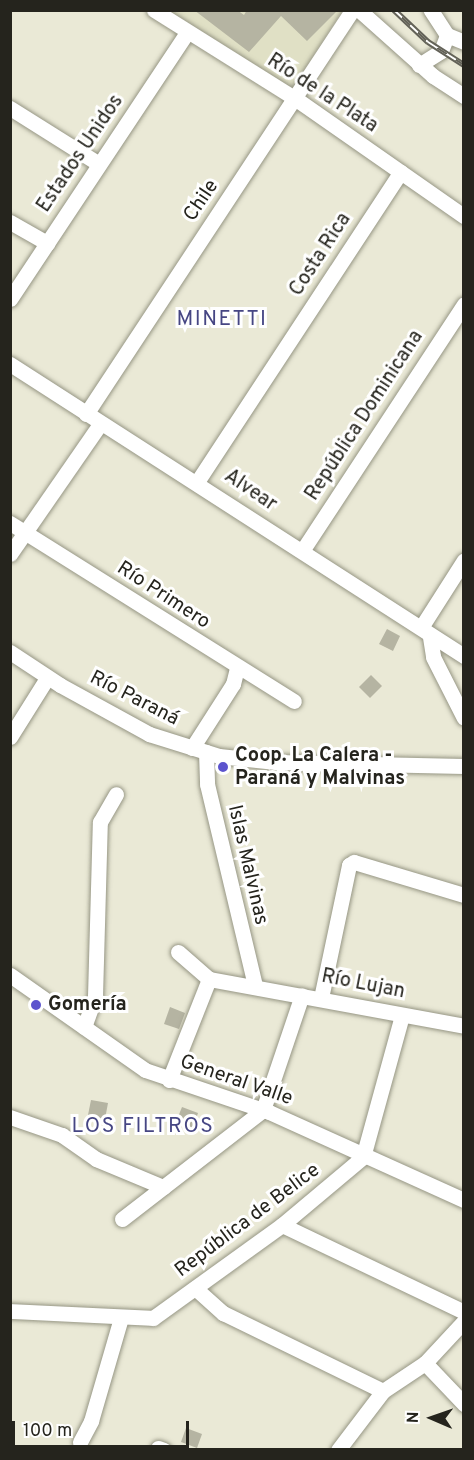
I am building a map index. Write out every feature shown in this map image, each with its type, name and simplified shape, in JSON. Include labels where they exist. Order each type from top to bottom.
[{"type":"street","name":"Río de la Plata","points":[[154,10],[187,33],[296,99],[464,216]]},
{"type":"street","name":"Chile","points":[[86,414],[296,99],[352,10]]},
{"type":"street","points":[[359,10],[419,65],[464,96]]},
{"type":"street","points":[[431,10],[447,35],[464,42]]},
{"type":"street","name":"Estados Unidos","points":[[10,299],[187,33]]},
{"type":"street","points":[[419,65],[441,51],[447,35]]},
{"type":"street","points":[[10,108],[99,164]]},
{"type":"street","name":"Costa Rica","points":[[197,482],[401,172]]},
{"type":"street","points":[[10,222],[47,243]]},
{"type":"street","name":"República Dominicana","points":[[302,551],[464,304]]},
{"type":"street","name":"Alvear","points":[[10,363],[100,424],[197,482],[464,656]]},
{"type":"street","points":[[10,554],[100,424]]},
{"type":"street","name":"Río Primero","points":[[10,523],[237,668],[294,701]]},
{"type":"street","points":[[464,560],[426,631],[433,657],[464,718]]},
{"type":"street","name":"Río Paraná","points":[[10,652],[47,678],[149,734],[199,750],[276,762],[464,766]]},
{"type":"street","points":[[199,750],[233,684],[237,668]]},
{"type":"street","points":[[10,737],[47,678]]},
{"type":"street","name":"Islas Malvinas","points":[[199,750],[255,986]]},
{"type":"street","points":[[84,1027],[95,996],[100,822],[116,794]]},
{"type":"street","points":[[321,998],[349,864],[354,862],[464,894]]},
{"type":"street","points":[[169,1080],[211,979],[178,952]]},
{"type":"street","name":"General Valle","points":[[10,975],[131,1062],[169,1080],[263,1110],[363,1157],[463,1199]]},
{"type":"street","name":"Río Lujan","points":[[211,979],[464,1026]]},
{"type":"street","points":[[122,1219],[263,1110],[302,995]]},
{"type":"street","points":[[363,1157],[402,1015]]},
{"type":"street","points":[[10,1117],[62,1135],[96,1159],[164,1187]]},
{"type":"street","name":"República de Belice","points":[[10,1311],[153,1318],[282,1225],[363,1157]]},
{"type":"street","points":[[282,1225],[464,1312]]},
{"type":"street","points":[[195,1288],[223,1313],[383,1391]]},
{"type":"street","points":[[80,1442],[91,1420],[121,1318]]},
{"type":"street","points":[[338,1449],[383,1391],[425,1364],[464,1321]]},
{"type":"street","points":[[425,1364],[464,1404]]},
{"type":"shaded area","points":[[167,11],[342,11],[293,87],[279,84]]},
{"type":"building","points":[[194,10],[237,10],[244,15],[247,10],[338,10],[307,41],[281,16],[249,52]]},
{"type":"building","points":[[387,629],[400,636],[393,651],[379,644]]},
{"type":"building","points":[[371,675],[382,686],[370,698],[359,687]]},
{"type":"building","points":[[170,1007],[185,1013],[179,1029],[164,1024]]},
{"type":"building","points":[[91,1100],[108,1103],[105,1119],[88,1115]]},
{"type":"building","points":[[182,1107],[198,1113],[193,1128],[176,1122]]},
{"type":"building","points":[[186,1428],[202,1434],[197,1448],[181,1442]]},
{"type":"railway","points":[[394,10],[428,42],[464,65]]},
{"type":"place","name":"Coop. La Calera - Paraná y Malvinas","points":[[223,767]]},
{"type":"place","name":"Gomería","points":[[36,1005]]},
{"type":"district","name":"MINETTI","points":[[222,320]]},
{"type":"district","name":"LOS FILTROS","points":[[143,1127]]}]
